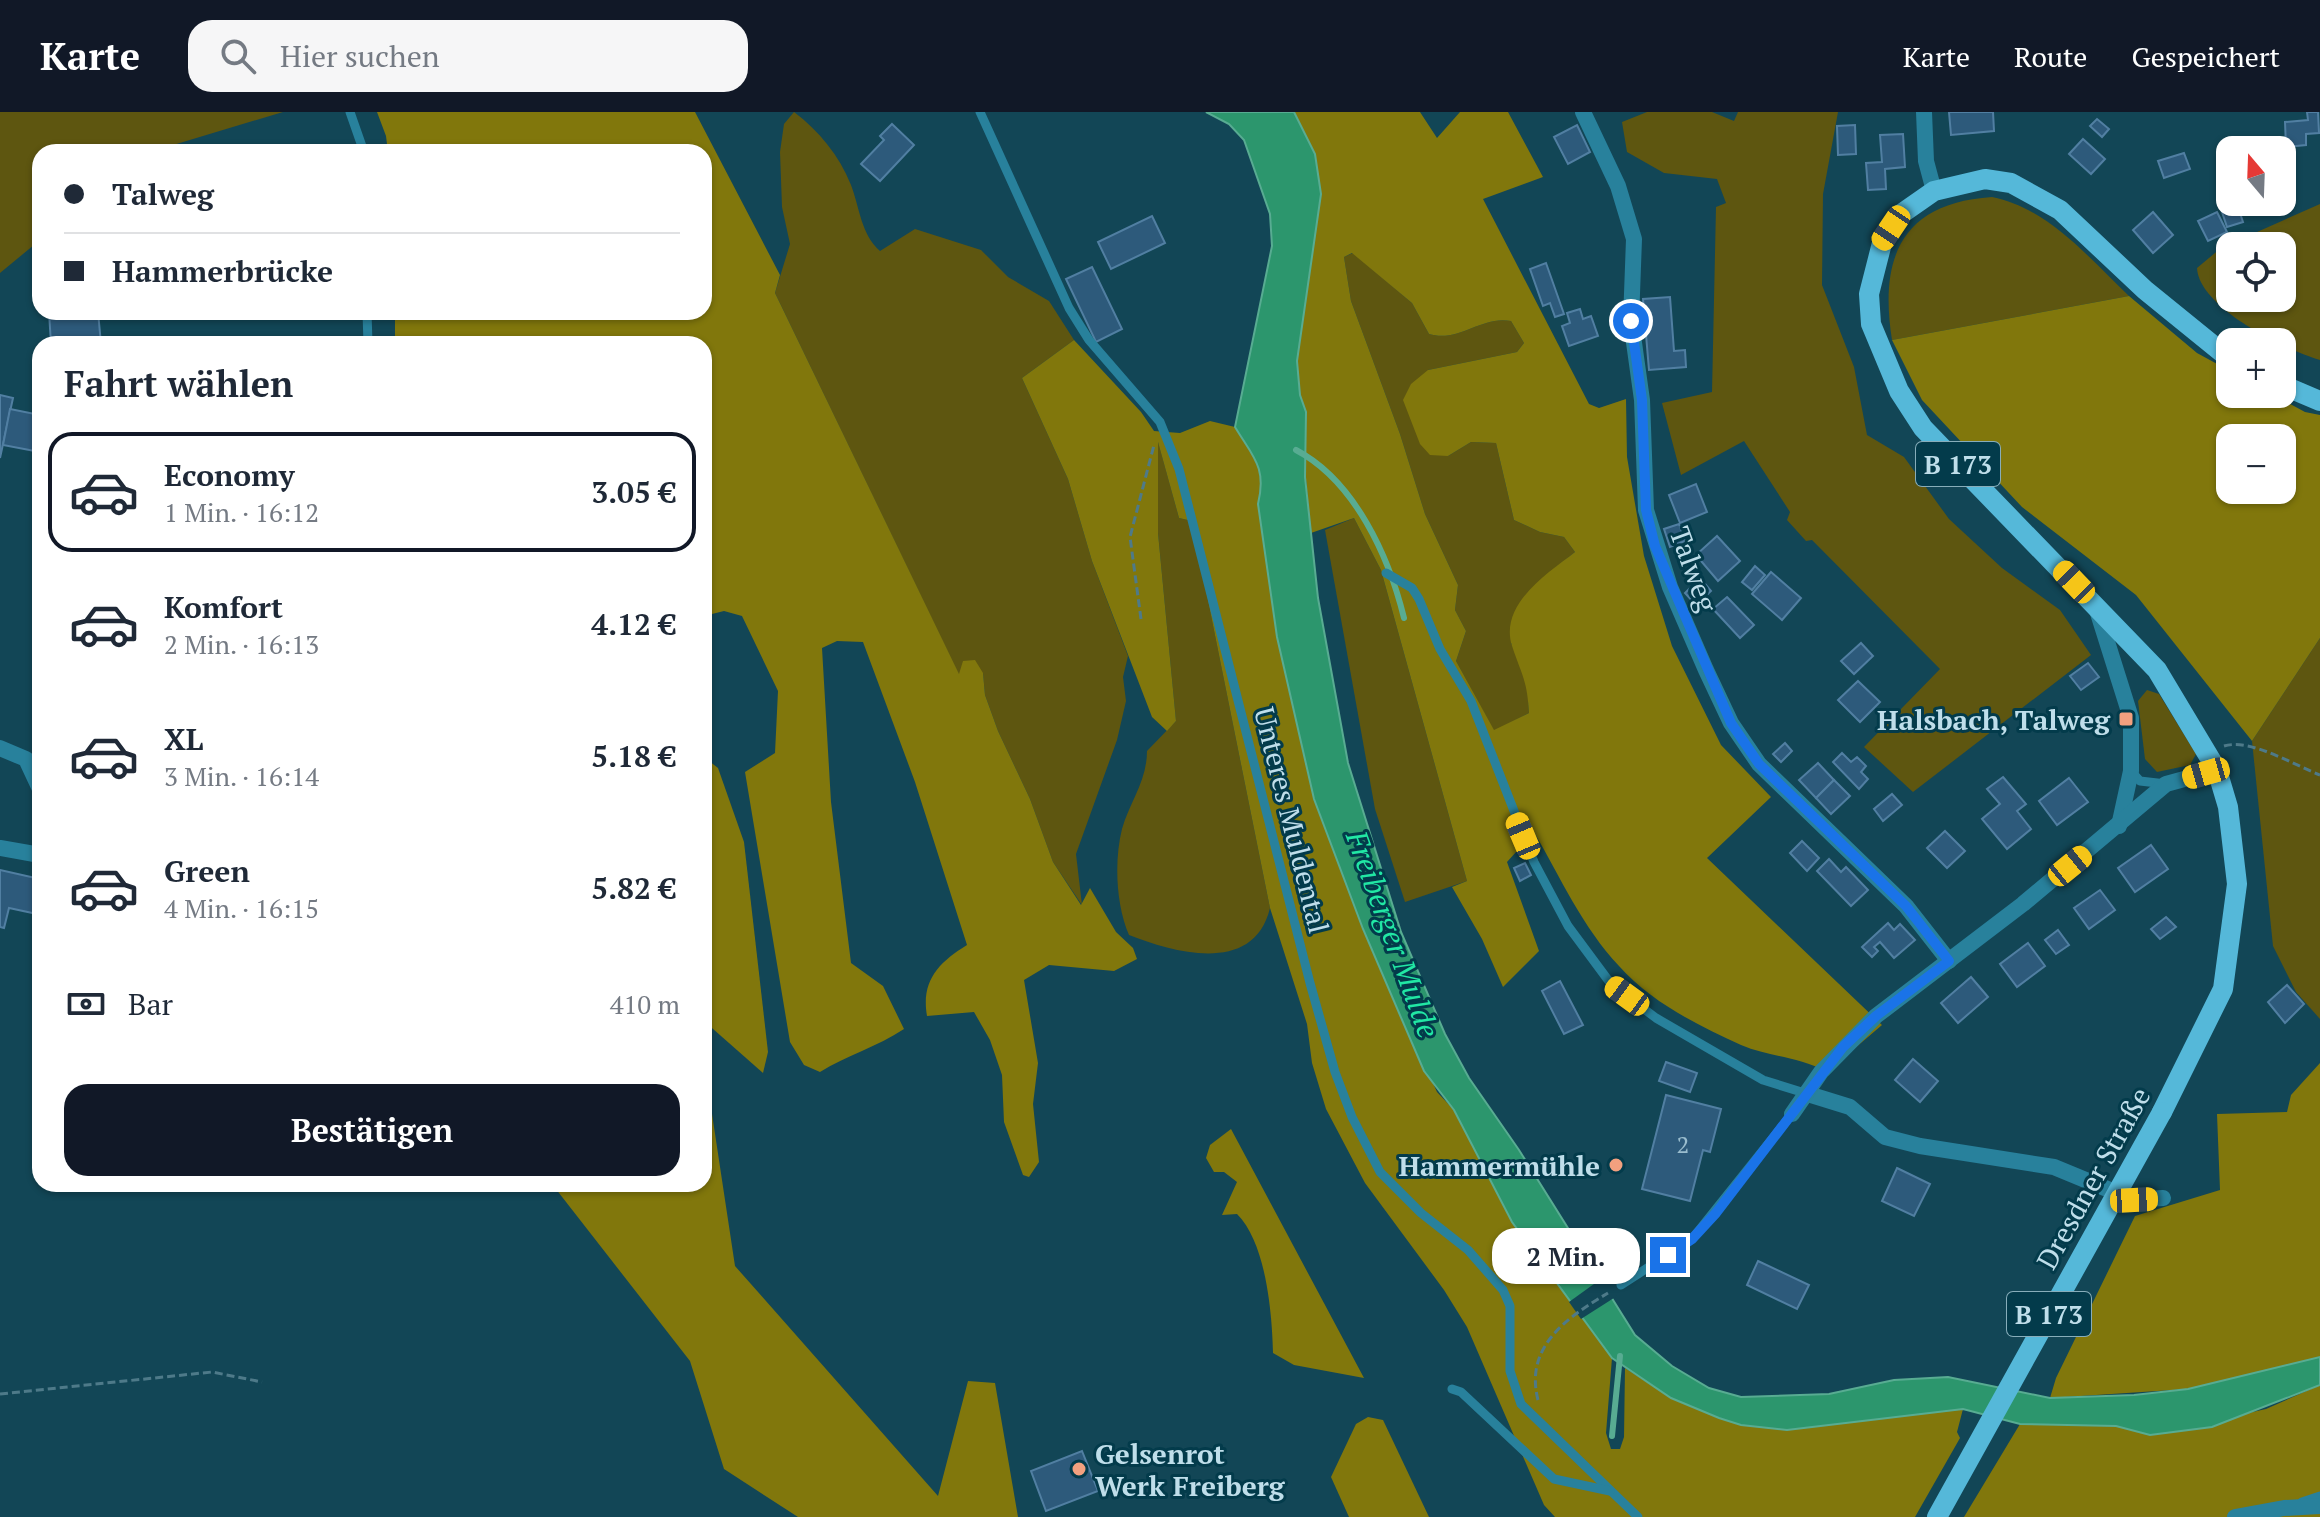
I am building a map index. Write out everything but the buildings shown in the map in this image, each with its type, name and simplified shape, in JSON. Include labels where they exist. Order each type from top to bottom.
[{"type":"main road","name":"B 173","points":[[2216,348],[2145,290],[2060,210],[2011,183],[1985,179],[1934,191],[1901,214],[1882,243],[1869,294],[1871,324],[1899,391],[1923,428],[2157,670],[2213,760],[2228,807],[2237,884],[2223,989]]},
{"type":"main road","points":[[2296,391],[2320,401]]},
{"type":"main road","name":"Dresdner Straße","points":[[1937,1517],[2162,1112],[2223,989]]},
{"type":"street","name":"Talweg","points":[[1583,112],[1623,198],[1634,239],[1631,321],[1642,400],[1646,510],[1670,587],[1731,723],[1759,764],[1906,906],[1949,961]]},
{"type":"street","points":[[1924,112],[1926,161],[1934,191]]},
{"type":"street","points":[[2095,605],[2131,718],[2131,771],[2119,826]]},
{"type":"street","points":[[0,748],[26,759],[32,772]]},
{"type":"street","points":[[1792,1114],[1821,1072],[1854,1037],[2119,826],[2166,784],[2213,760]]},
{"type":"street","points":[[0,848],[32,854]]},
{"type":"street","points":[[1808,1094],[1850,1107],[1885,1137],[1920,1146],[2054,1167],[2134,1200],[2163,1198]]},
{"type":"street","points":[[2235,1517],[2284,1508],[2320,1506]]},
{"type":"lane","points":[[350,112],[361,144]]},
{"type":"lane","name":"Unteres Muldental","points":[[980,112],[1069,308],[1089,340],[1160,422],[1179,469],[1310,983],[1343,1094],[1380,1172],[1421,1213],[1468,1250],[1503,1290],[1510,1306],[1510,1371],[1521,1404],[1638,1517]]},
{"type":"lane","points":[[1386,573],[1412,588],[1419,599],[1440,649],[1471,701],[1534,862],[1568,926],[1611,984],[1656,1018],[1763,1080],[1808,1094]]},
{"type":"lane","points":[[2131,771],[2140,781],[2166,784]]},
{"type":"lane","points":[[1621,1285],[1692,1239],[1792,1114]]},
{"type":"lane","points":[[1452,1389],[1461,1392],[1554,1479],[1613,1491]]},
{"type":"lane","points":[[2284,1508],[2320,1496]]},
{"type":"path","points":[[1141,619],[1130,537],[1160,422]]},
{"type":"path","points":[[2213,760],[2233,743],[2253,746],[2320,775]]},
{"type":"path","points":[[1547,1431],[1535,1389],[1537,1365],[1552,1332],[1621,1285]]},
{"type":"path","points":[[0,1394],[212,1372],[262,1382]]},
{"type":"shaded area","points":[[0,112],[283,112],[177,144],[32,144],[32,247],[0,273]]},
{"type":"shaded area","points":[[377,112],[695,112],[712,144],[387,144]]},
{"type":"shaded area","points":[[794,112],[812,127],[841,164],[865,229],[880,251],[915,229],[981,250],[1008,277],[1049,301],[1074,340],[1022,378],[1068,479],[1092,561],[1128,656],[1123,677],[1126,701],[1117,740],[1076,854],[1082,905],[1053,862],[1030,799],[998,731],[985,695],[983,673],[959,675],[775,293],[790,244],[782,207],[780,152],[784,124]]},
{"type":"shaded area","points":[[1294,112],[1420,112],[1437,138],[1460,112],[1508,112],[1543,177],[1483,199],[1589,404],[1599,408],[1626,399],[1627,457],[1644,556],[1672,646],[1721,745],[1771,797],[1707,858],[1882,1025],[1827,1072],[1741,1045],[1692,1021],[1645,991],[1594,935],[1534,832],[1507,862],[1539,951],[1503,987],[1482,939],[1452,887],[1467,881],[1381,570],[1354,518],[1311,533],[1303,448],[1306,412],[1300,395],[1297,361],[1309,271],[1315,154]],"holes":[[[1352,253],[1412,303],[1429,334],[1450,335],[1490,322],[1511,321],[1524,343],[1517,352],[1428,370],[1411,384],[1403,400],[1420,444],[1430,455],[1448,456],[1471,442],[1496,443],[1514,520],[1540,532],[1564,537],[1575,552],[1539,580],[1512,617],[1512,646],[1525,685],[1529,713],[1494,730],[1456,661],[1466,631],[1455,610],[1458,585],[1425,514],[1400,434],[1351,301],[1344,257]]]},
{"type":"shaded area","points":[[1647,112],[1712,112],[1734,121],[1738,112],[1838,112],[1823,194],[1822,285],[1854,367],[1867,435],[1904,457],[1949,519],[2002,568],[2060,610],[2091,655],[1913,792],[1864,747],[1940,669],[1812,540],[1806,541],[1787,520],[1790,512],[1744,441],[1681,475],[1662,403],[1712,392],[1716,207],[1726,203],[1717,179],[1664,173],[1627,152],[1622,122]]},
{"type":"shaded area","points":[[712,145],[780,275],[775,293],[959,674],[963,661],[975,660],[983,673],[985,695],[998,731],[1030,799],[1053,862],[1081,905],[1090,888],[1116,932],[1133,948],[1137,959],[1114,971],[1049,965],[1024,980],[1038,1063],[1033,1104],[1039,1162],[1029,1177],[1023,1175],[1004,1122],[1002,1075],[990,1040],[974,1012],[927,1016],[927,993],[934,974],[967,945],[915,782],[863,642],[837,641],[822,648],[831,802],[851,963],[883,986],[904,1029],[820,1072],[804,1065],[790,1042],[745,772],[775,753],[778,691],[742,616],[724,611],[712,614],[712,336],[395,336],[395,320],[712,320]]},
{"type":"shaded area","points":[[1992,197],[2012,203],[2049,223],[2129,296],[1892,340],[1889,284],[1894,260],[1903,240],[1917,223],[1936,210]]},
{"type":"shaded area","points":[[2320,204],[2320,360],[2296,351],[2296,328],[2251,328],[2228,312],[2296,312],[2296,232],[2257,232]]},
{"type":"shaded area","points":[[2216,252],[2216,302],[2201,283],[2197,268]]},
{"type":"shaded area","points":[[1353,253],[1412,303],[1429,334],[1450,335],[1490,322],[1511,321],[1524,343],[1517,352],[1428,370],[1448,456],[1471,442],[1496,443],[1514,520],[1540,532],[1564,537],[1575,552],[1555,568],[1511,643],[1527,679],[1529,713],[1494,731],[1456,661],[1466,631],[1455,610],[1458,585],[1425,514],[1400,434],[1351,301],[1344,257]]},
{"type":"shaded area","points":[[2129,296],[2197,353],[2216,363],[2216,408],[2296,407],[2320,415],[2320,638],[2252,741],[2136,595],[2022,507],[1922,400],[1892,340]]},
{"type":"shaded area","points":[[1074,340],[1141,412],[1154,431],[1180,433],[1210,421],[1235,427],[1257,459],[1262,485],[1258,504],[1314,799],[1363,929],[1437,1092],[1454,1110],[1512,1222],[1612,1358],[1606,1433],[1611,1449],[1620,1449],[1624,1437],[1625,1368],[1671,1398],[1741,1425],[1787,1430],[1963,1409],[1957,1432],[1960,1438],[1915,1517],[1555,1517],[1544,1505],[1467,1327],[1444,1290],[1365,1183],[1326,1109],[1312,1063],[1307,1024],[1270,908],[1192,521],[1179,518],[1158,442],[1158,533],[1176,721],[1167,731],[1152,717],[1092,561],[1068,479],[1022,378]]},
{"type":"shaded area","points":[[1157,438],[1179,518],[1192,521],[1270,908],[1261,929],[1248,943],[1230,951],[1190,952],[1129,935],[1119,897],[1119,842],[1144,772],[1147,751],[1176,721],[1158,533]]},
{"type":"shaded area","points":[[1354,518],[1381,570],[1467,881],[1405,902],[1375,809],[1325,530]]},
{"type":"shaded area","points":[[2320,638],[2320,1019],[2296,992],[2273,946],[2252,741]]},
{"type":"shaded area","points":[[2147,690],[2159,694],[2196,754],[2190,765],[2157,772],[2145,759],[2138,701]]},
{"type":"shaded area","points":[[712,763],[718,768],[744,842],[768,1052],[763,1073],[712,1028]]},
{"type":"shaded area","points":[[2320,1063],[2320,1357],[2188,1389],[2050,1398],[2056,1378],[2135,1216],[2220,1190],[2217,1114],[2287,1112],[2291,1095]]},
{"type":"shaded area","points":[[712,1114],[735,1266],[938,1496],[968,1381],[995,1383],[1018,1517],[798,1517],[724,1469],[690,1361],[558,1192],[712,1192]]},
{"type":"shaded area","points":[[1231,1129],[1364,1378],[1294,1365],[1273,1353],[1266,1279],[1255,1242],[1237,1214],[1222,1215],[1237,1182],[1224,1172],[1214,1172],[1206,1158],[1210,1145]]},
{"type":"shaded area","points":[[2320,1385],[2320,1517],[1964,1517],[2020,1424],[2116,1426],[2150,1435],[2266,1409]]},
{"type":"shaded area","points":[[1368,1417],[1383,1420],[1429,1517],[1349,1517],[1331,1477],[1356,1424]]},
{"type":"water","name":"Freiberger Mulde","points":[[1206,112],[1294,112],[1315,154],[1321,194],[1297,361],[1300,395],[1306,412],[1305,477],[1318,598],[1348,763],[1401,932],[1445,1034],[1469,1078],[1519,1150],[1635,1335],[1672,1366],[1709,1388],[1741,1397],[1829,1394],[1894,1380],[1948,1377],[2050,1398],[2134,1395],[2188,1389],[2320,1357],[2320,1385],[2212,1427],[2150,1435],[2116,1426],[2020,1424],[1963,1409],[1787,1430],[1741,1425],[1719,1418],[1671,1398],[1612,1358],[1512,1222],[1454,1110],[1424,1071],[1363,929],[1314,799],[1277,637],[1258,504],[1259,471],[1235,427],[1272,246],[1270,214],[1244,140],[1229,124]]},
{"type":"pier","points":[[1605,1276],[1617,1296],[1581,1319],[1569,1302]]},
{"type":"waterway","points":[[1296,450],[1336,481],[1352,501],[1379,546],[1404,618]]},
{"type":"waterway","points":[[1612,1436],[1620,1356]]},
{"type":"place","name":"Halsbach, Talweg","points":[[2126,719]]},
{"type":"place","name":"Hammermühle","points":[[1616,1165]]},
{"type":"place","name":"Gelsenrot Werk Freiberg","points":[[1079,1469]]},
{"type":"route","points":[[1631,321],[1642,400],[1646,510],[1670,587],[1731,723],[1759,764],[1906,906],[1949,961],[1876,1016],[1843,1047],[1716,1213],[1692,1239],[1668,1255]]}]
